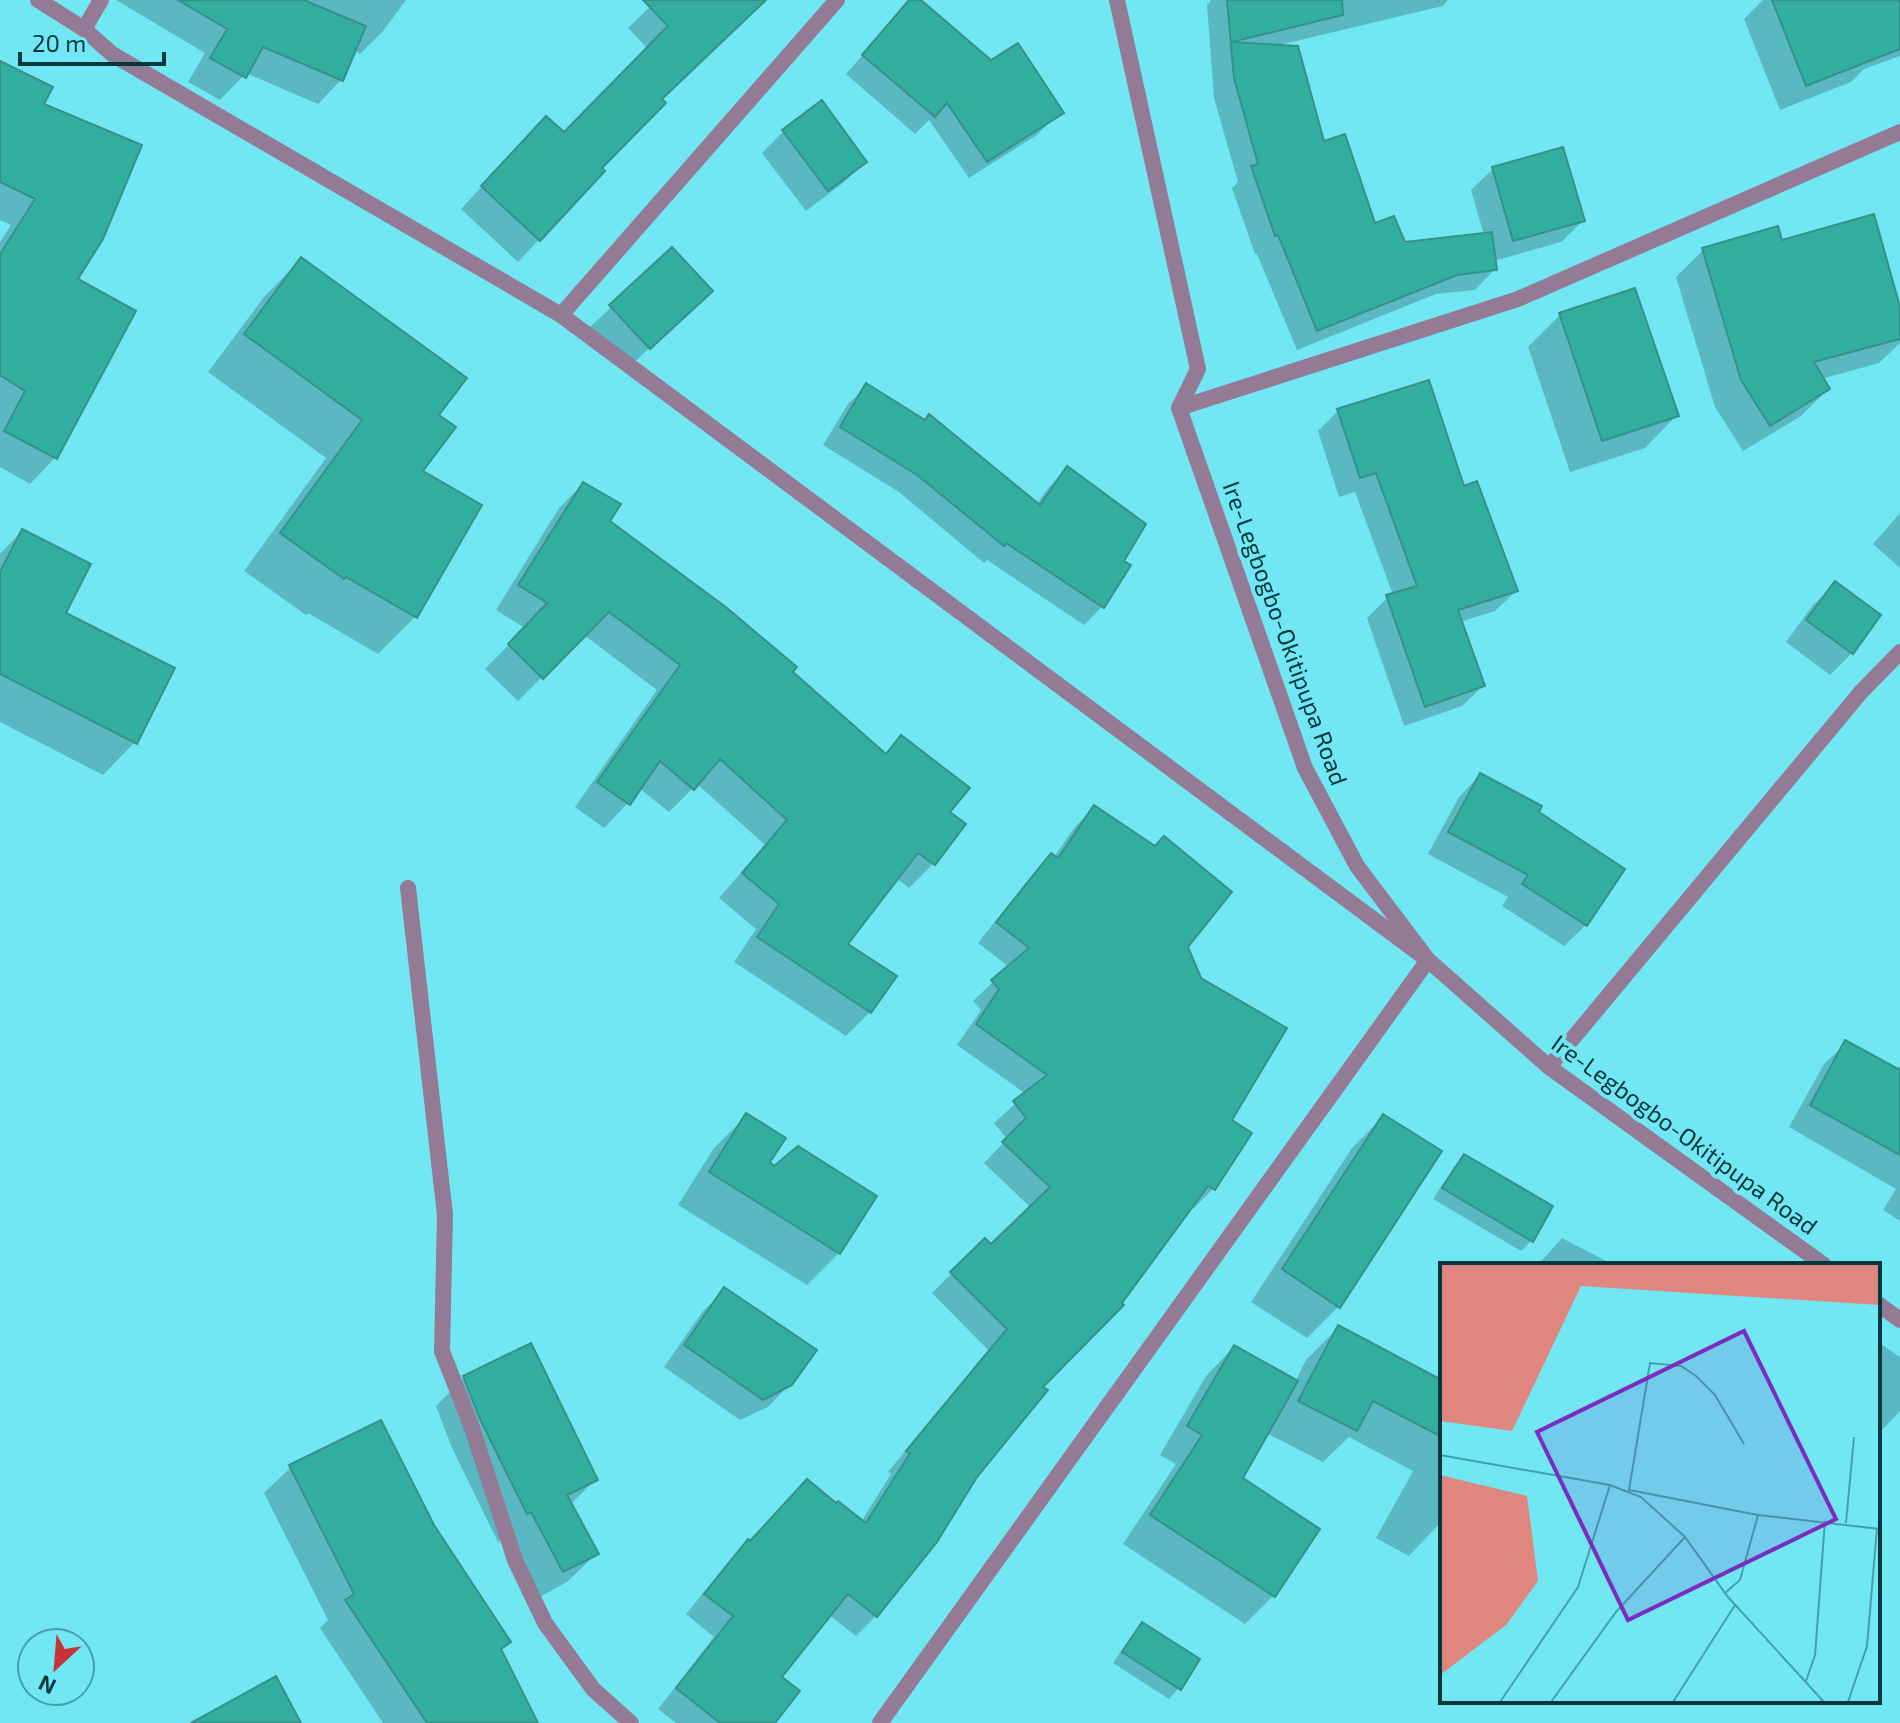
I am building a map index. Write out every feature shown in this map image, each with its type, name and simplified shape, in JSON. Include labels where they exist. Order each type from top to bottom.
[{"type":"street","points":[[38,0],[84,29],[112,54],[561,315],[1428,960],[880,1723]]},
{"type":"street","points":[[84,29],[101,0]]},
{"type":"street","points":[[561,315],[837,0]]},
{"type":"street","points":[[1117,0],[1198,369],[1179,408]]},
{"type":"street","points":[[1179,408],[1518,299],[1900,132]]},
{"type":"street","name":"Ire-Legbogbo-Okitipupa Road","points":[[1179,408],[1305,768],[1357,866],[1428,960],[1549,1067],[1821,1263]]},
{"type":"street","points":[[1549,1067],[1851,704],[1900,652]]},
{"type":"street","points":[[408,888],[445,1215],[442,1351],[472,1428],[515,1560],[545,1623],[593,1689],[631,1723]]},
{"type":"street","points":[[1880,1305],[1900,1320]]},
{"type":"building","points":[[178,0],[304,0],[366,26],[343,81],[263,47],[246,78],[210,58],[227,29]]},
{"type":"building","points":[[643,0],[766,0],[662,99],[666,103],[602,168],[605,171],[540,241],[481,186],[546,116],[564,132],[668,26]]},
{"type":"building","points":[[909,0],[921,0],[991,60],[1018,43],[1064,113],[987,162],[947,103],[935,117],[862,55]]},
{"type":"building","points":[[1227,0],[1342,0],[1343,15],[1232,42],[1298,46],[1324,141],[1345,134],[1375,223],[1394,216],[1405,242],[1492,232],[1497,270],[1457,275],[1317,331],[1278,235],[1275,236],[1251,166],[1258,164],[1234,78]]},
{"type":"building","points":[[1772,0],[1900,0],[1900,49],[1806,86]]},
{"type":"building","points":[[0,61],[53,87],[44,104],[142,145],[103,239],[78,279],[136,311],[57,459],[4,431],[25,391],[0,375],[0,254],[35,199],[0,182]]},
{"type":"building","points":[[822,100],[867,162],[828,191],[782,130]]},
{"type":"building","points":[[1563,147],[1585,221],[1513,241],[1492,167]]},
{"type":"building","points":[[1874,214],[1900,307],[1900,339],[1814,362],[1830,389],[1770,426],[1741,380],[1702,248],[1778,226],[1782,240]]},
{"type":"building","points":[[672,247],[713,291],[650,349],[609,305]]},
{"type":"building","points":[[301,257],[467,378],[439,415],[456,427],[423,471],[482,505],[417,618],[346,577],[344,579],[280,533],[362,420],[244,334]]},
{"type":"building","points":[[1635,288],[1679,416],[1602,441],[1559,313]]},
{"type":"building","points":[[1429,380],[1464,486],[1477,481],[1518,591],[1458,610],[1485,686],[1425,707],[1386,595],[1417,586],[1376,473],[1360,478],[1337,409]]},
{"type":"building","points":[[866,383],[925,420],[929,414],[1040,505],[1067,466],[1146,524],[1124,561],[1131,565],[1104,608],[1006,543],[1004,546],[917,475],[840,427]]},
{"type":"building","points":[[583,482],[621,504],[610,521],[727,608],[797,667],[793,672],[886,754],[901,735],[970,788],[950,812],[966,824],[935,865],[918,853],[848,944],[897,976],[871,1013],[757,937],[779,904],[742,873],[787,820],[720,759],[694,790],[660,761],[630,805],[597,782],[680,665],[609,612],[543,679],[508,644],[547,603],[518,585]]},
{"type":"building","points":[[22,529],[91,564],[66,613],[175,668],[137,744],[0,674],[0,572]]},
{"type":"building","points":[[1835,581],[1881,615],[1853,654],[1806,620]]},
{"type":"building","points":[[1480,773],[1542,806],[1539,812],[1625,869],[1587,926],[1522,884],[1528,875],[1448,832]]},
{"type":"building","points":[[1094,805],[1155,846],[1164,836],[1232,892],[1188,947],[1201,978],[1287,1028],[1232,1120],[1252,1133],[1215,1190],[1208,1186],[1122,1303],[1124,1305],[1043,1387],[1048,1390],[977,1477],[937,1542],[877,1617],[848,1594],[782,1677],[800,1691],[775,1723],[720,1723],[676,1688],[733,1616],[704,1594],[748,1539],[750,1541],[807,1479],[866,1523],[910,1453],[906,1451],[1007,1329],[950,1272],[985,1238],[991,1244],[1050,1187],[1002,1142],[1026,1118],[1013,1101],[1047,1075],[976,1024],[999,989],[991,980],[1029,948],[996,922],[1051,853],[1058,858]]},
{"type":"building","points":[[1845,1040],[1900,1070],[1900,1155],[1810,1105]]},
{"type":"building","points":[[746,1113],[786,1138],[770,1162],[774,1166],[798,1146],[877,1196],[840,1254],[709,1172]]},
{"type":"building","points":[[1383,1114],[1442,1151],[1340,1308],[1282,1269]]},
{"type":"building","points":[[1464,1154],[1553,1206],[1533,1242],[1442,1188]]},
{"type":"building","points":[[724,1287],[817,1350],[792,1385],[763,1400],[684,1345]]},
{"type":"building","points":[[1338,1325],[1440,1379],[1440,1436],[1373,1401],[1357,1431],[1298,1401]]},
{"type":"building","points":[[531,1343],[598,1480],[567,1495],[599,1554],[563,1572],[531,1512],[527,1514],[480,1419],[463,1376]]},
{"type":"building","points":[[1234,1345],[1298,1381],[1243,1478],[1320,1529],[1275,1597],[1150,1515],[1202,1435],[1187,1426]]},
{"type":"building","points":[[381,1420],[434,1525],[511,1642],[501,1649],[538,1723],[427,1723],[345,1600],[354,1594],[289,1465]]},
{"type":"building","points":[[1142,1622],[1200,1659],[1181,1690],[1122,1652]]},
{"type":"building","points":[[276,1676],[301,1723],[191,1723]]}]
